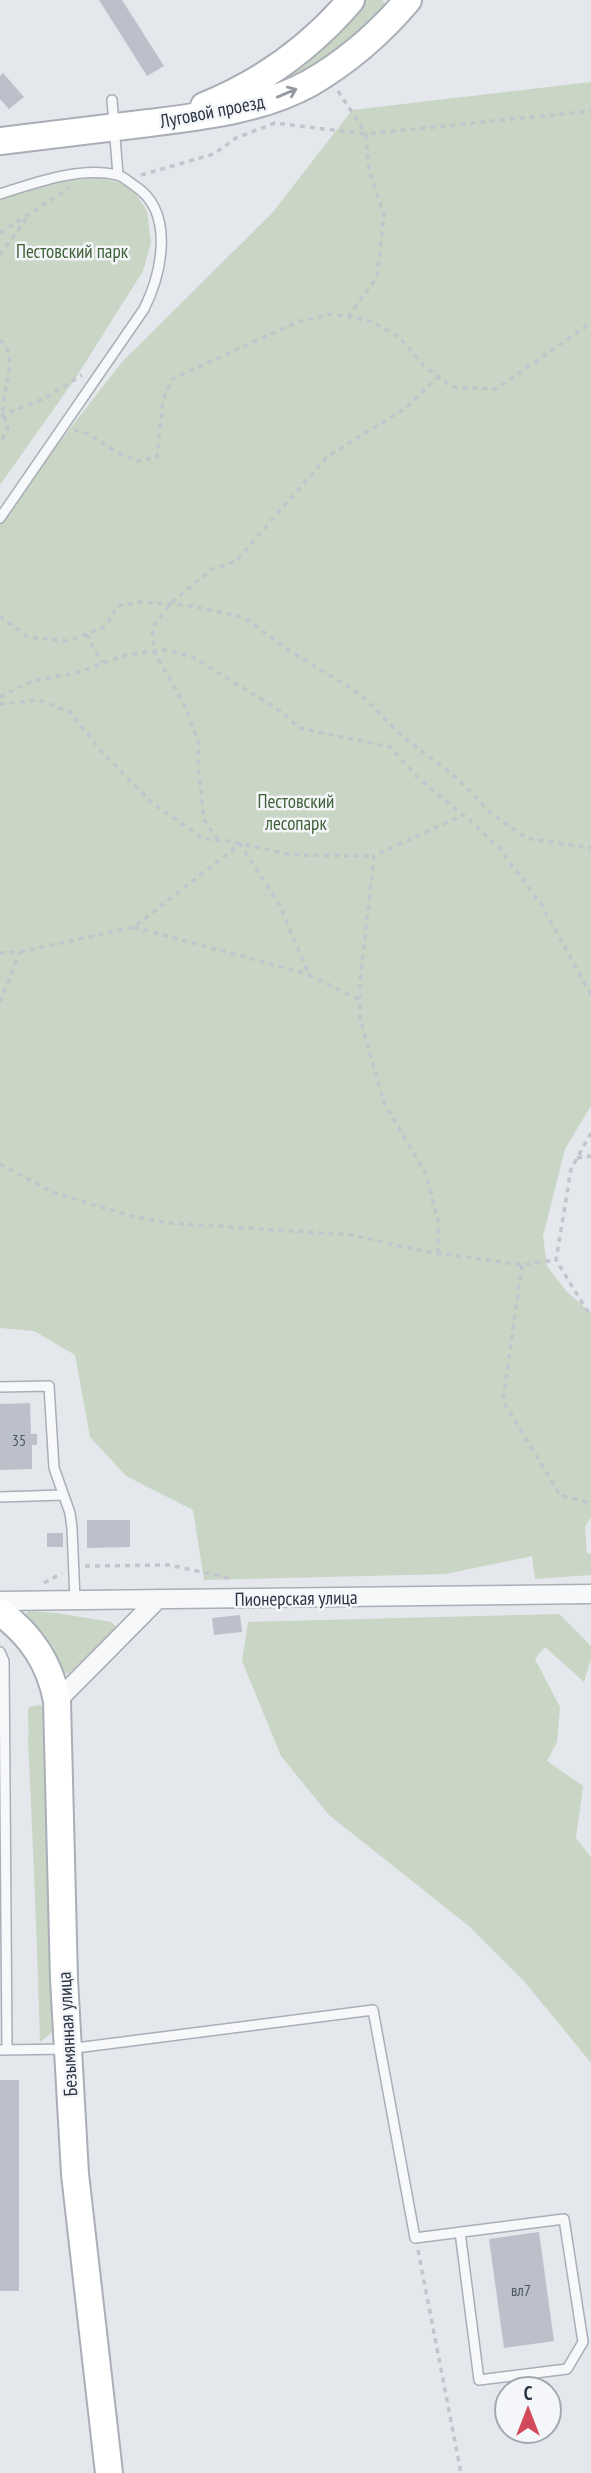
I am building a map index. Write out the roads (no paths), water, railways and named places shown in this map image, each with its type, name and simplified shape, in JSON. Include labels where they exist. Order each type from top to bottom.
[{"type":"street","name":"Луговой проезд","points":[[149,123],[191,112],[219,100],[275,69],[328,26],[351,0]]},
{"type":"street","name":"Луговой проезд","points":[[0,141],[236,110],[273,99],[308,84],[361,48],[408,0]]},
{"type":"street","name":"Пионерская улица","points":[[0,1601],[591,1594]]},
{"type":"street","points":[[57,1701],[158,1599]]},
{"type":"street","name":"Безымянная улица","points":[[0,1612],[21,1629],[35,1646],[48,1667],[57,1701],[61,1881],[75,2174],[109,2473]]},
{"type":"lane","points":[[112,100],[121,177]]},
{"type":"lane","points":[[0,194],[46,179],[91,174],[121,177],[146,193],[156,211],[162,257],[154,288],[144,309],[0,519]]},
{"type":"lane","points":[[0,1387],[49,1385],[54,1468],[72,1528],[75,1601]]},
{"type":"lane","points":[[0,1497],[63,1495]]},
{"type":"lane","points":[[0,1652],[4,1661],[4,2050],[68,2049],[373,2010],[415,2238],[460,2232],[564,2219],[587,2342],[567,2369],[479,2380],[460,2232]]},
{"type":"park label","name":"Пестовский парк","points":[[72,251]]},
{"type":"park label","name":"Пестовский лесопарк","points":[[296,812]]}]
